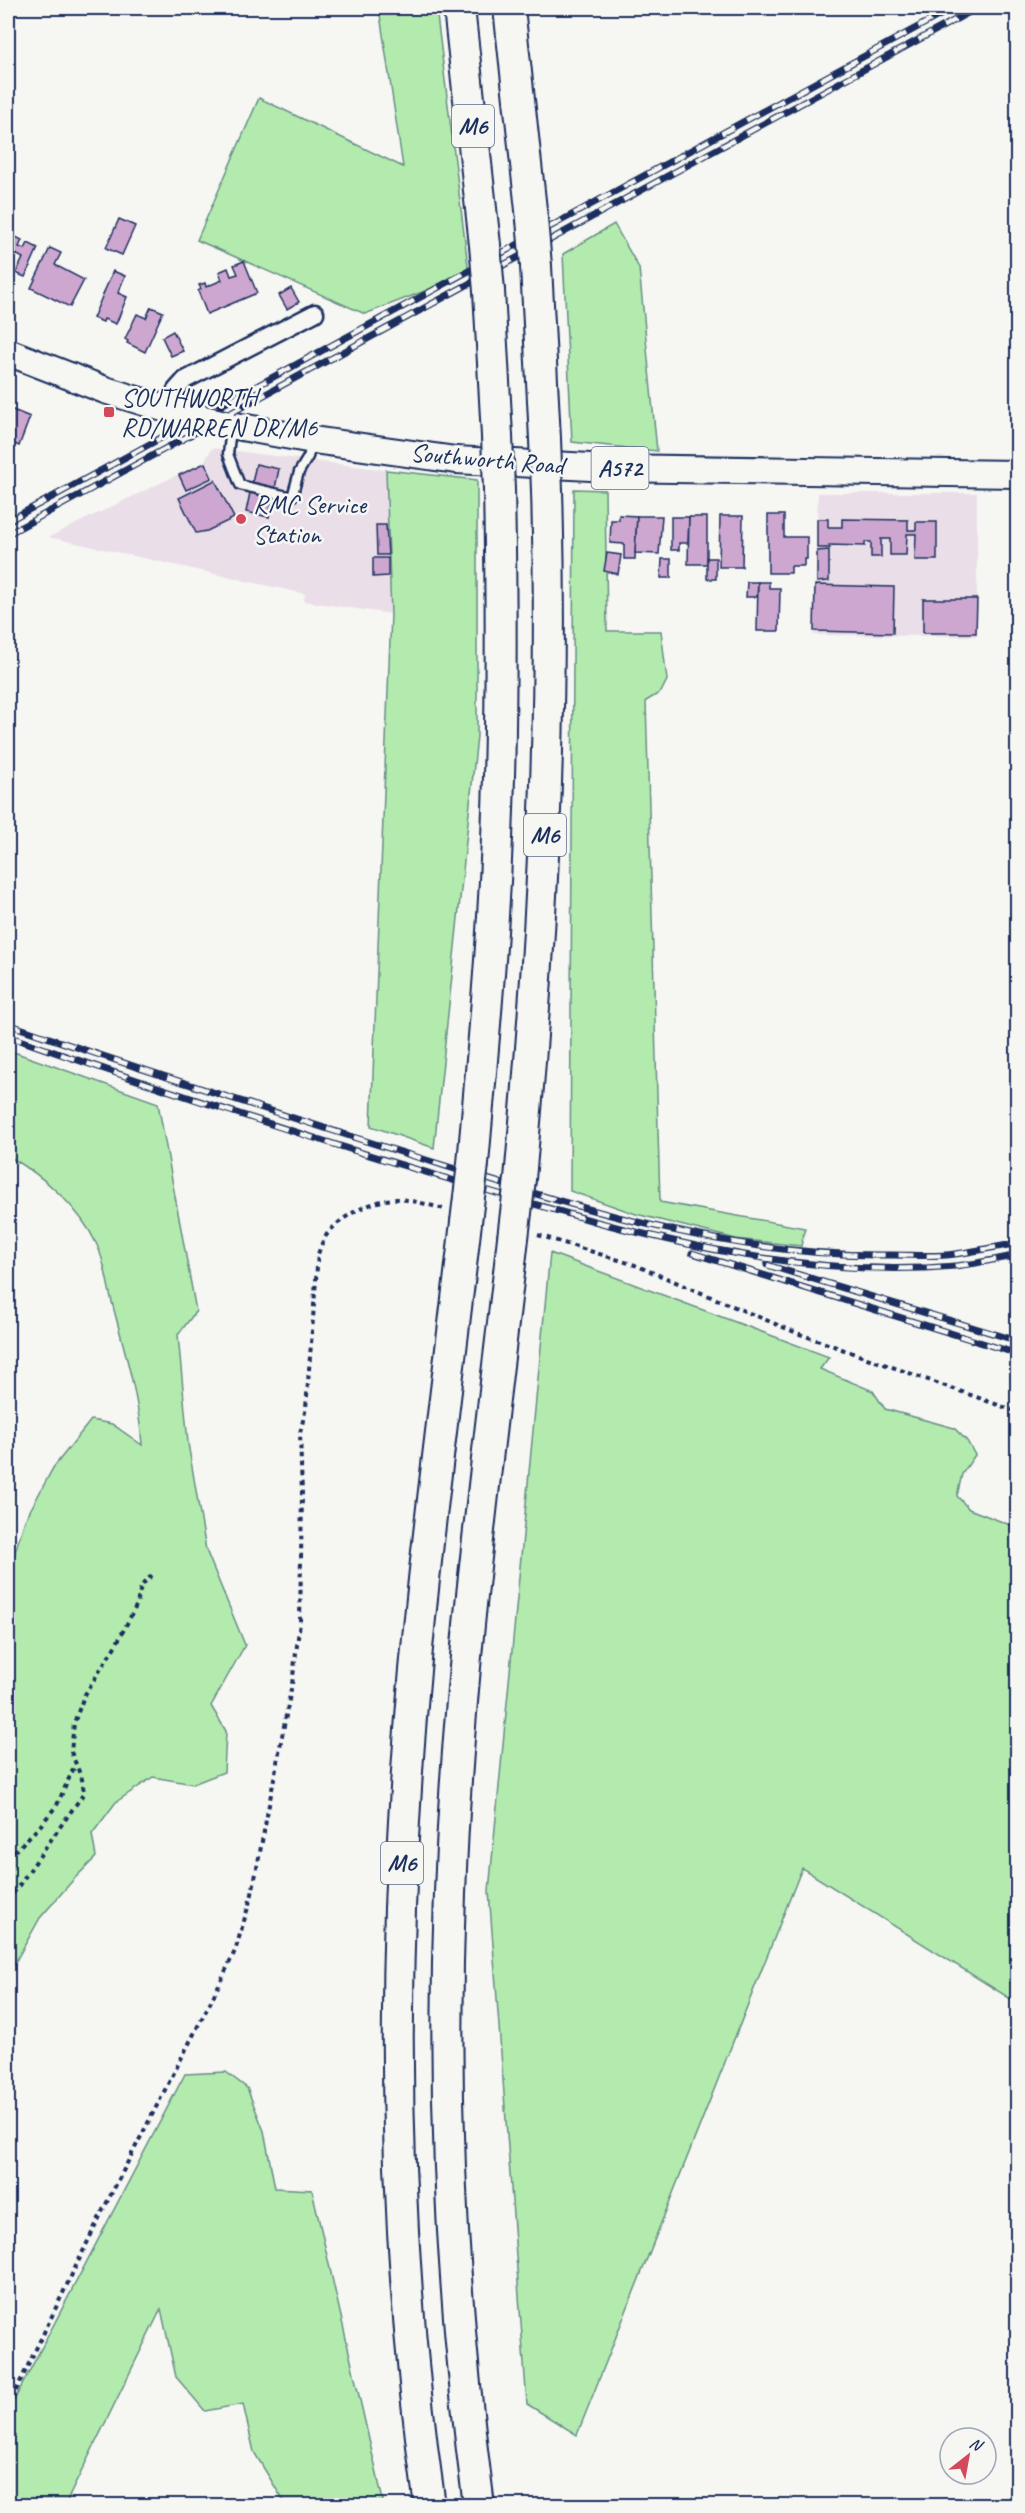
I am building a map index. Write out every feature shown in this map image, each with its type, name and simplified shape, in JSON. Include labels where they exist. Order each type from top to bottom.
[{"type":"highway","name":"M6","points":[[430,2505],[410,2322],[400,2180],[398,2031],[401,1884],[411,1717],[458,1216],[473,1164],[490,960],[497,823],[500,622],[499,490],[489,291],[459,8]]},
{"type":"highway","name":"M6","points":[[479,2505],[457,2308],[449,2175],[447,2034],[450,1892],[459,1741],[473,1590],[524,1236],[520,1179],[533,1031],[545,846],[549,627],[547,491],[536,266],[509,8]]},
{"type":"main road","name":"Southworth Road","points":[[8,352],[105,390],[176,412],[229,425],[313,440],[456,460],[609,468],[1017,474]]},
{"type":"street","points":[[176,412],[176,390],[185,380],[315,313]]},
{"type":"lane","points":[[229,425],[228,454],[240,485],[292,497],[299,471],[308,457],[313,440]]},
{"type":"path","points":[[8,2407],[103,2210],[222,1978],[234,1952],[252,1894],[292,1684],[300,1622],[302,1516],[300,1433],[306,1408],[318,1254],[324,1238],[335,1227],[361,1209],[387,1200],[400,1199],[458,1216]]},
{"type":"path","points":[[524,1236],[635,1266],[797,1333],[1017,1412]]},
{"type":"path","points":[[8,1901],[84,1793],[82,1779],[71,1752],[74,1723],[84,1696],[117,1643],[136,1604],[141,1586],[155,1572]]},
{"type":"path","points":[[8,1858],[40,1826],[57,1804],[75,1764]]},
{"type":"shaded area","points":[[212,448],[386,470],[391,614],[304,601],[305,594],[49,537],[204,462]]},
{"type":"shaded area","points":[[818,493],[977,493],[977,636],[814,635]]},
{"type":"green space","points":[[379,8],[436,8],[469,274],[365,314],[197,240],[259,98],[403,167]]},
{"type":"green space","points":[[614,224],[639,268],[657,451],[572,442],[563,254]]},
{"type":"green space","points":[[386,470],[477,480],[477,736],[434,1148],[371,1126],[391,614]]},
{"type":"green space","points":[[574,489],[605,490],[607,631],[661,631],[667,680],[661,692],[646,701],[660,1202],[805,1228],[801,1246],[736,1239],[636,1214],[570,1191]]},
{"type":"green space","points":[[8,1050],[158,1103],[196,1311],[178,1335],[188,1443],[206,1550],[245,1645],[211,1706],[226,1731],[224,1772],[193,1784],[153,1777],[116,1802],[92,1834],[96,1857],[40,1918],[8,1975],[8,1574],[25,1520],[53,1468],[91,1420],[112,1424],[142,1445],[138,1409],[100,1251],[90,1231],[71,1206],[47,1183],[8,1156]]},
{"type":"green space","points":[[550,1253],[829,1357],[820,1369],[873,1391],[885,1409],[954,1428],[967,1441],[975,1455],[962,1474],[957,1496],[969,1509],[1018,1528],[1017,2003],[802,1868],[577,2435],[527,2404],[489,1891]]},
{"type":"green space","points":[[226,2072],[247,2088],[264,2131],[275,2188],[312,2190],[384,2505],[286,2505],[254,2452],[243,2404],[205,2411],[176,2377],[161,2309],[65,2505],[8,2505],[8,2412],[185,2074]]},
{"type":"building","points":[[119,219],[135,226],[122,255],[106,248]]},
{"type":"building","points":[[8,233],[22,240],[19,247],[25,249],[28,243],[38,248],[25,277],[16,273],[23,258],[16,254],[8,273]]},
{"type":"building","points":[[50,248],[61,253],[55,265],[84,280],[70,307],[31,288]]},
{"type":"building","points":[[244,261],[257,293],[207,314],[198,291],[201,289],[199,285],[205,283],[206,287],[222,280],[219,272],[228,268],[231,276],[238,274],[234,265]]},
{"type":"building","points":[[113,271],[125,276],[118,293],[127,297],[116,324],[104,319],[103,322],[93,318]]},
{"type":"building","points":[[291,288],[299,302],[287,309],[279,295]]},
{"type":"building","points":[[151,307],[163,312],[145,352],[127,343],[125,339],[137,314],[146,318]]},
{"type":"building","points":[[173,331],[183,351],[171,356],[162,337]]},
{"type":"building","points":[[8,408],[30,417],[19,446],[8,441]]},
{"type":"building","points":[[205,463],[212,478],[186,490],[179,475]]},
{"type":"building","points":[[256,464],[279,469],[269,517],[246,512]]},
{"type":"building","points":[[215,480],[234,518],[207,531],[196,533],[179,498]]},
{"type":"building","points":[[619,515],[637,516],[635,559],[624,559],[624,544],[610,543],[611,520],[619,520]]},
{"type":"building","points":[[768,515],[784,515],[784,537],[807,537],[807,559],[804,559],[804,566],[791,566],[791,573],[768,573]]},
{"type":"building","points":[[637,516],[662,516],[659,554],[635,553]]},
{"type":"building","points":[[720,516],[743,516],[742,567],[719,567]]},
{"type":"building","points":[[671,517],[689,517],[688,543],[679,543],[679,550],[671,550]]},
{"type":"building","points":[[689,517],[707,517],[707,564],[688,564]]},
{"type":"building","points":[[817,519],[828,519],[828,527],[842,527],[842,519],[908,520],[908,530],[916,530],[916,522],[937,522],[937,560],[915,560],[916,534],[907,534],[906,555],[890,555],[890,539],[881,539],[881,557],[871,557],[871,542],[865,542],[865,546],[829,545],[830,548],[817,548]]},
{"type":"building","points":[[376,525],[386,525],[388,555],[377,555]]},
{"type":"building","points":[[829,550],[829,581],[817,582],[817,551]]},
{"type":"building","points":[[607,553],[621,555],[618,574],[604,571]]},
{"type":"building","points":[[373,558],[388,558],[388,576],[373,577]]},
{"type":"building","points":[[707,558],[716,558],[716,579],[707,579]]},
{"type":"building","points":[[662,559],[671,559],[671,578],[661,578]]},
{"type":"building","points":[[747,582],[758,582],[757,597],[746,597]]},
{"type":"building","points":[[758,582],[769,582],[769,588],[780,588],[779,631],[757,631]]},
{"type":"building","points":[[815,585],[894,587],[893,633],[814,631]]},
{"type":"building","points":[[923,599],[977,599],[976,633],[923,633]]},
{"type":"railway","points":[[8,521],[953,8]]},
{"type":"railway","points":[[8,534],[977,8]]},
{"type":"railway","points":[[8,1024],[407,1154],[526,1191],[646,1224],[768,1247],[830,1254],[924,1256],[955,1254],[1018,1243]]},
{"type":"railway","points":[[8,1036],[229,1111],[396,1163],[575,1216],[700,1247],[826,1266],[890,1269],[955,1266],[1018,1255]]},
{"type":"railway","points":[[692,1253],[1018,1354]]},
{"type":"railway","points":[[767,1265],[1018,1341]]},
{"type":"place","name":"SOUTHWORTH RD/WARREN DR/M6","points":[[109,412]]},
{"type":"place","name":"RMC Service Station","points":[[241,519]]}]
